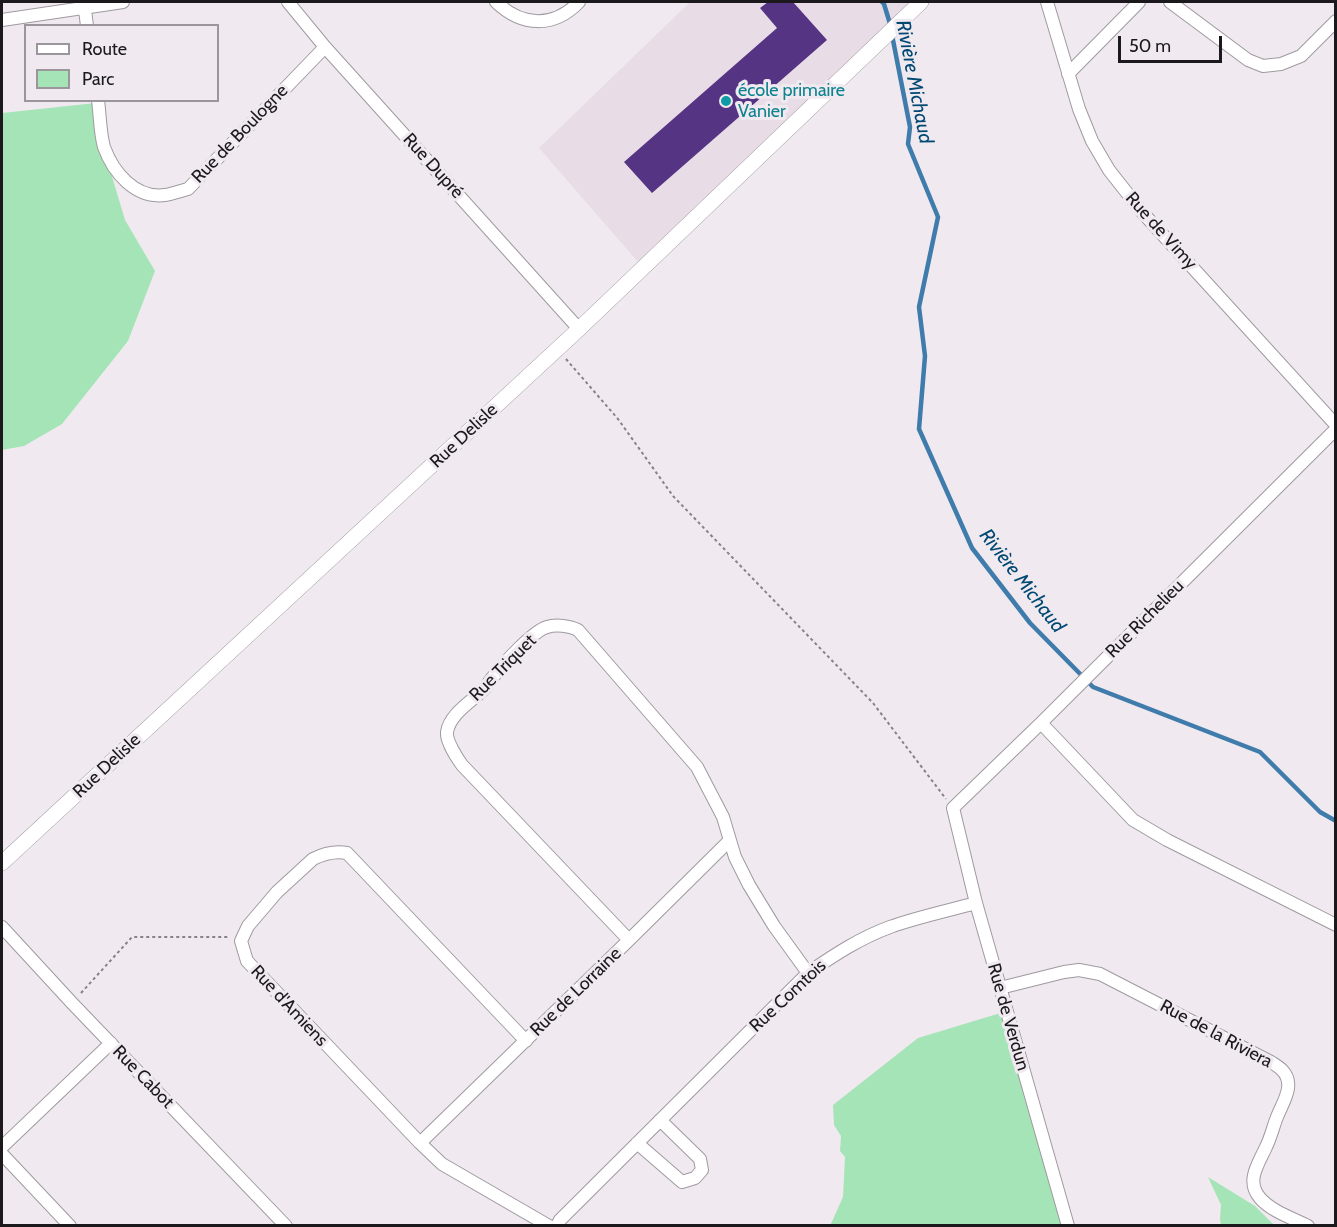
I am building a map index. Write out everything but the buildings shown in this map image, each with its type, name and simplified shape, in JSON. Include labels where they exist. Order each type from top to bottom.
[{"type":"street","points":[[2,20],[84,4],[123,2]]},
{"type":"street","name":"Rue Dupré","points":[[288,2],[579,329]]},
{"type":"street","points":[[496,2],[513,15],[540,22],[568,13],[579,2]]},
{"type":"street","name":"Rue Delisle","points":[[2,863],[558,349],[921,2]]},
{"type":"street","name":"Rue de Vimy","points":[[1047,2],[1079,109],[1092,141],[1109,170],[1142,212],[1335,427]]},
{"type":"street","points":[[1068,74],[1139,2]]},
{"type":"street","points":[[1170,2],[1248,60],[1263,66],[1281,64],[1302,56],[1335,21]]},
{"type":"street","points":[[84,4],[87,24]]},
{"type":"street","name":"Rue de Boulogne","points":[[98,102],[104,146],[114,168],[127,184],[144,192],[163,195],[188,189],[326,47]]},
{"type":"street","name":"Rue Richelieu","points":[[953,808],[1041,723],[1335,427]]},
{"type":"street","name":"Rue Triquet","points":[[629,940],[462,765],[456,758],[446,736],[453,718],[486,687],[534,634],[547,626],[570,627],[578,630],[697,767],[723,817],[735,856],[749,885],[774,926],[808,974]]},
{"type":"street","points":[[1041,723],[1133,820],[1167,840],[1335,925]]},
{"type":"street","name":"Rue de Verdun","points":[[953,808],[976,903],[1068,1226]]},
{"type":"street","name":"Rue de Lorraine","points":[[420,1143],[730,840]]},
{"type":"street","points":[[243,937],[248,926],[277,892],[313,859],[320,855],[346,853],[526,1041]]},
{"type":"street","name":"Rue Comtois","points":[[557,1226],[560,1220],[808,974],[835,954],[876,933],[976,903]]},
{"type":"street","name":"Rue Cabot","points":[[2,927],[286,1226]]},
{"type":"street","name":"Rue d'Amiens","points":[[243,937],[240,941],[247,961],[442,1164],[549,1226]]},
{"type":"street","name":"Rue de la Riviera","points":[[1000,988],[1064,972],[1079,970],[1100,974],[1282,1070],[1289,1085],[1285,1102],[1277,1116],[1267,1146],[1255,1168],[1252,1183],[1255,1192],[1271,1207],[1308,1226]]},
{"type":"street","points":[[2,1147],[111,1043]]},
{"type":"street","points":[[637,1143],[682,1182],[695,1178],[702,1170],[700,1159],[660,1120]]},
{"type":"street","points":[[2,1154],[70,1226]]},
{"type":"path","points":[[558,349],[618,419],[673,496],[873,703],[953,808]]},
{"type":"path","points":[[72,1003],[132,937],[243,937]]},
{"type":"shaded area","points":[[690,2],[910,2],[638,262],[539,148]]},
{"type":"green space","points":[[96,103],[103,146],[125,220],[155,271],[128,341],[62,424],[24,446],[2,450],[2,113]]},
{"type":"green space","points":[[1007,1011],[1068,1225],[830,1226],[843,1197],[845,1157],[840,1151],[841,1136],[834,1125],[833,1105],[918,1038]]},
{"type":"green space","points":[[1208,1177],[1255,1206],[1274,1225],[1221,1225],[1221,1205]]},
{"type":"waterway","name":"Rivière Michaud","points":[[882,2],[891,27]]},
{"type":"waterway","name":"Rivière Michaud","points":[[892,35],[910,127],[908,144],[938,217],[919,307],[925,356],[919,429],[972,548],[1030,623],[1093,687],[1260,752],[1320,812],[1336,821]]},
{"type":"place","name":"école primaire Vanier","points":[[726,101]]}]
